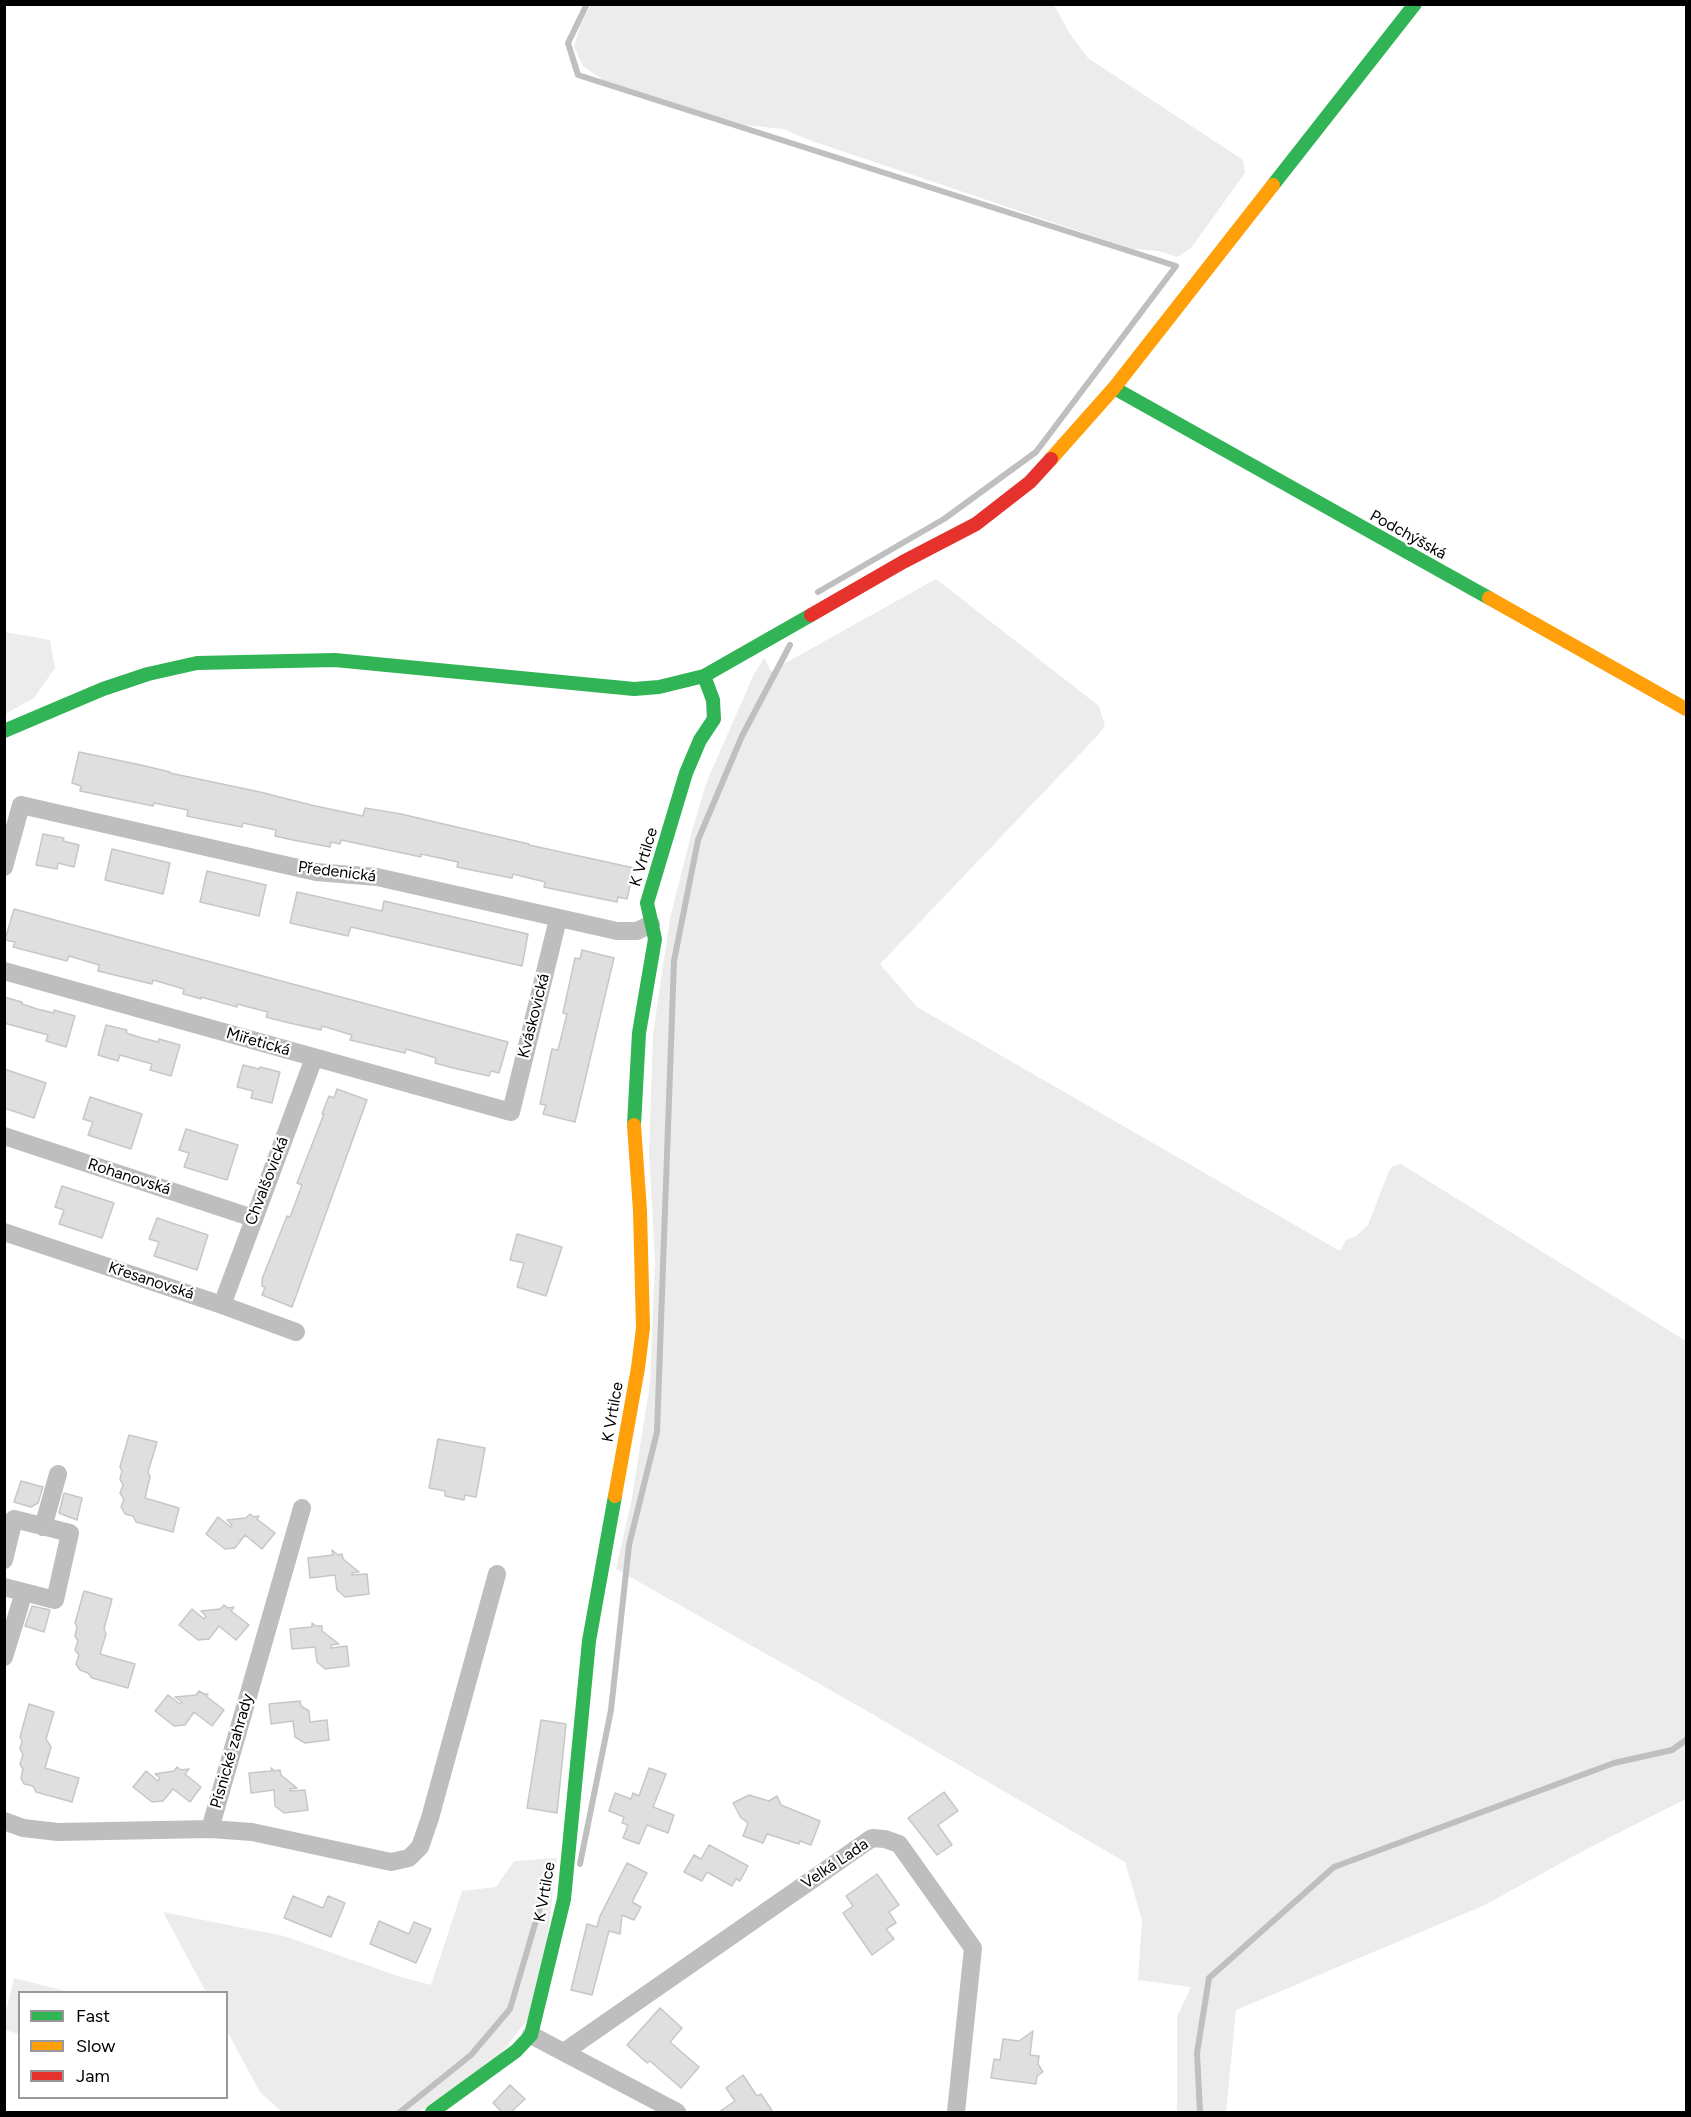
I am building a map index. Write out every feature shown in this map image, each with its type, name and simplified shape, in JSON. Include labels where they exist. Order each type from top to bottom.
[{"type":"street","points":[[4,731],[104,689],[148,674],[198,663],[335,660],[634,689],[659,687],[704,676],[903,562],[976,524],[1030,482],[1114,388],[1415,4]]},
{"type":"street","name":"Podchýšská","points":[[1114,388],[1686,709]]},
{"type":"street","name":"K Vrtilce","points":[[531,2035],[564,1899],[589,1641],[638,1368],[643,1328],[640,1211],[634,1124],[639,1033],[655,939],[647,903],[686,773],[700,740],[714,718],[713,700],[704,676]]},
{"type":"street","name":"Předenická","points":[[4,867],[21,806],[316,872],[377,877],[558,919],[627,932],[637,931],[651,924]]},
{"type":"street","name":"Kváskovická","points":[[511,1112],[558,919]]},
{"type":"street","name":"Miřetická","points":[[4,971],[511,1112]]},
{"type":"street","name":"Chvalšovická","points":[[222,1305],[314,1058]]},
{"type":"street","name":"Rohanovská","points":[[4,1136],[253,1218]]},
{"type":"street","name":"Křesanovská","points":[[4,1232],[296,1332]]},
{"type":"street","points":[[43,1527],[58,1474]]},
{"type":"street","name":"Písnické zahrady","points":[[4,1821],[23,1828],[58,1832],[210,1829],[302,1508]]},
{"type":"street","points":[[4,1560],[14,1520],[70,1533],[54,1600],[4,1587]]},
{"type":"street","points":[[210,1829],[252,1832],[391,1862],[409,1858],[420,1847],[430,1818],[497,1574]]},
{"type":"street","points":[[4,1657],[24,1592]]},
{"type":"street","name":"Velká Lada","points":[[564,2052],[872,1838],[885,1839],[898,1844],[973,1948],[956,2112]]},
{"type":"street","points":[[432,2112],[516,2051],[531,2035],[677,2112]]},
{"type":"shaded area","points":[[591,5],[1054,5],[1070,34],[1088,58],[1243,160],[1245,173],[1191,248],[1177,257],[1159,251],[1132,249],[812,141],[783,129],[745,125],[609,84],[583,66],[574,47],[580,26]]},
{"type":"shaded area","points":[[936,579],[1099,706],[1105,726],[880,964],[917,1007],[1340,1251],[1346,1240],[1356,1236],[1368,1225],[1389,1171],[1393,1166],[1401,1164],[1686,1341],[1686,1799],[1581,1852],[1485,1905],[1236,2010],[1226,2112],[1177,2112],[1177,2017],[1191,1987],[1138,1980],[1142,1920],[1125,1862],[860,1707],[616,1569],[632,1498],[650,1383],[655,1261],[649,1153],[653,1033],[670,918],[707,781],[754,674],[764,658],[771,671]]},
{"type":"shaded area","points":[[4,632],[50,640],[55,668],[34,698],[5,714]]},
{"type":"shaded area","points":[[557,1858],[539,2005],[499,2056],[419,2112],[282,2112],[260,2092],[228,2033],[228,1991],[205,1991],[163,1912],[284,1936],[401,1977],[431,1985],[462,1891],[496,1887],[514,1861]]},
{"type":"shaded area","points":[[14,1978],[66,1991],[18,1991],[18,2034],[5,2030],[5,2015]]},
{"type":"building","points":[[79,752],[363,816],[365,808],[401,814],[634,868],[627,899],[618,897],[617,902],[553,889],[544,887],[545,882],[513,874],[512,878],[457,867],[458,862],[421,854],[421,857],[341,840],[340,844],[331,842],[330,847],[293,840],[275,836],[276,830],[243,823],[242,827],[206,820],[187,816],[188,810],[154,803],[153,806],[80,791],[81,786],[72,783]]},
{"type":"building","points":[[43,834],[64,838],[63,841],[79,845],[74,867],[58,863],[57,869],[36,865]]},
{"type":"building","points":[[112,849],[170,863],[163,894],[105,880]]},
{"type":"building","points":[[207,871],[266,885],[259,916],[200,902]]},
{"type":"building","points":[[297,892],[382,911],[384,901],[528,934],[522,966],[351,927],[348,936],[290,923]]},
{"type":"building","points":[[14,909],[508,1042],[499,1073],[491,1071],[489,1076],[453,1068],[435,1063],[436,1058],[406,1049],[405,1053],[350,1040],[352,1035],[322,1026],[321,1030],[285,1022],[266,1017],[268,1012],[183,994],[184,989],[153,980],[152,984],[98,971],[99,965],[69,956],[67,961],[13,947],[15,942],[5,940]]},
{"type":"building","points":[[582,950],[614,958],[575,1122],[543,1114],[546,1105],[540,1104],[552,1049],[558,1050],[567,1014],[563,1013],[575,958],[580,959]]},
{"type":"building","points":[[4,997],[37,1009],[54,1013],[54,1010],[75,1016],[66,1047],[46,1041],[48,1035],[4,1023]]},
{"type":"building","points":[[106,1025],[127,1030],[126,1033],[142,1038],[158,1042],[159,1039],[180,1045],[171,1076],[150,1070],[152,1064],[120,1055],[118,1061],[98,1055]]},
{"type":"building","points":[[243,1065],[280,1072],[272,1103],[251,1098],[253,1091],[237,1087]]},
{"type":"building","points":[[4,1069],[46,1083],[34,1118],[4,1108]]},
{"type":"building","points":[[337,1089],[367,1100],[292,1307],[262,1295],[265,1287],[262,1286],[262,1279],[302,1185],[297,1183],[329,1096],[334,1098]]},
{"type":"building","points":[[90,1097],[142,1114],[131,1149],[88,1135],[93,1122],[83,1119]]},
{"type":"building","points":[[186,1129],[238,1145],[227,1180],[184,1167],[189,1153],[179,1150]]},
{"type":"building","points":[[62,1186],[114,1203],[102,1238],[59,1224],[64,1210],[55,1207]]},
{"type":"building","points":[[157,1218],[208,1235],[197,1270],[154,1256],[159,1242],[149,1239]]},
{"type":"building","points":[[517,1234],[562,1247],[546,1296],[517,1287],[524,1263],[510,1260]]},
{"type":"building","points":[[129,1435],[157,1442],[148,1472],[150,1477],[145,1498],[179,1508],[173,1532],[136,1522],[133,1516],[125,1514],[121,1507],[124,1499],[120,1493],[123,1485],[120,1479],[122,1471],[120,1467]]},
{"type":"building","points":[[438,1439],[485,1448],[476,1497],[465,1495],[464,1500],[445,1496],[445,1491],[429,1488]]},
{"type":"building","points":[[21,1481],[43,1487],[38,1503],[31,1507],[14,1502]]},
{"type":"building","points":[[64,1493],[82,1498],[77,1520],[59,1513]]},
{"type":"building","points":[[250,1514],[254,1517],[259,1516],[257,1519],[275,1533],[262,1549],[245,1535],[235,1548],[225,1549],[206,1534],[218,1517],[231,1527],[232,1525],[227,1520],[246,1518]]},
{"type":"building","points":[[332,1550],[338,1555],[342,1554],[343,1559],[359,1572],[352,1573],[352,1575],[367,1574],[369,1594],[345,1597],[337,1590],[335,1575],[310,1578],[308,1558],[333,1555]]},
{"type":"building","points":[[84,1591],[112,1599],[100,1654],[135,1664],[128,1688],[92,1678],[88,1673],[80,1670],[76,1664],[79,1655],[75,1650],[78,1641],[75,1636],[77,1627],[75,1623]]},
{"type":"building","points":[[224,1605],[228,1608],[234,1607],[231,1611],[249,1625],[236,1640],[219,1626],[209,1639],[198,1640],[179,1625],[192,1609],[204,1619],[206,1616],[201,1611],[220,1609]]},
{"type":"building","points":[[32,1606],[50,1610],[44,1632],[25,1626]]},
{"type":"building","points":[[312,1623],[322,1626],[322,1631],[339,1644],[331,1645],[331,1648],[347,1646],[349,1666],[325,1669],[317,1662],[315,1647],[292,1649],[290,1629],[312,1627]]},
{"type":"building","points":[[199,1691],[208,1694],[206,1696],[224,1710],[212,1726],[194,1712],[185,1725],[174,1726],[155,1711],[168,1695],[180,1704],[182,1702],[175,1697],[196,1695]]},
{"type":"building","points":[[300,1701],[301,1706],[309,1711],[310,1722],[327,1720],[329,1740],[305,1743],[295,1737],[293,1721],[271,1724],[269,1704]]},
{"type":"building","points":[[29,1704],[54,1712],[46,1739],[51,1747],[45,1768],[79,1778],[72,1802],[36,1792],[33,1786],[24,1784],[21,1778],[23,1769],[20,1764],[23,1755],[20,1749],[22,1741],[20,1737]]},
{"type":"building","points":[[541,1720],[566,1724],[557,1813],[527,1808]]},
{"type":"building","points":[[177,1767],[181,1770],[189,1769],[185,1774],[201,1787],[190,1802],[173,1789],[163,1801],[152,1802],[133,1787],[146,1771],[158,1781],[160,1778],[155,1774],[174,1771]]},
{"type":"building","points":[[271,1768],[275,1771],[280,1770],[281,1775],[297,1788],[290,1789],[290,1791],[305,1790],[308,1810],[284,1813],[275,1806],[274,1790],[251,1793],[249,1773],[272,1771]]},
{"type":"building","points":[[649,1768],[666,1774],[653,1807],[674,1815],[668,1833],[647,1825],[639,1844],[623,1838],[628,1825],[622,1823],[624,1817],[609,1811],[615,1793],[631,1799],[633,1793],[639,1796]]},
{"type":"building","points":[[944,1792],[958,1811],[938,1825],[952,1845],[937,1855],[908,1818]]},
{"type":"building","points":[[749,1795],[769,1801],[777,1796],[781,1805],[820,1821],[811,1845],[800,1841],[799,1844],[767,1834],[763,1843],[743,1836],[748,1823],[741,1818],[733,1803]]},
{"type":"building","points":[[709,1845],[748,1866],[740,1881],[736,1879],[732,1886],[707,1872],[702,1881],[684,1872],[694,1855],[701,1859]]},
{"type":"building","points":[[627,1863],[647,1873],[632,1902],[641,1907],[634,1920],[622,1915],[620,1934],[609,1931],[592,1995],[571,1990],[587,1924],[597,1927],[600,1916]]},
{"type":"building","points":[[877,1874],[899,1905],[889,1912],[896,1923],[886,1929],[894,1939],[872,1955],[843,1913],[853,1906],[846,1896]]},
{"type":"building","points":[[293,1896],[323,1908],[328,1896],[345,1903],[331,1937],[284,1918]]},
{"type":"building","points":[[379,1921],[409,1934],[414,1922],[431,1929],[416,1963],[370,1944]]},
{"type":"building","points":[[660,2008],[682,2028],[670,2042],[699,2067],[681,2088],[650,2061],[647,2063],[627,2045]]},
{"type":"building","points":[[1033,2031],[1030,2055],[1039,2056],[1038,2064],[1043,2072],[1037,2076],[1036,2084],[991,2078],[994,2059],[1000,2060],[1003,2039],[1019,2041]]},
{"type":"building","points":[[743,2075],[757,2096],[761,2094],[773,2112],[719,2112],[735,2101],[726,2088]]},
{"type":"building","points":[[510,2085],[525,2099],[511,2112],[502,2112],[493,2103]]},
{"type":"waterway","points":[[587,4],[568,43],[578,75],[1176,266],[1036,452],[944,519],[818,592]]},
{"type":"waterway","points":[[580,1864],[611,1710],[629,1545],[657,1432],[674,961],[698,840],[742,736],[790,645]]},
{"type":"waterway","points":[[1200,2112],[1197,2053],[1209,1978],[1334,1867],[1614,1763],[1672,1750],[1686,1740]]},
{"type":"waterway","points":[[400,2112],[471,2055],[510,2009],[548,1880],[550,1880]]},
{"type":"traffic: fast","points":[[1273,185],[1415,4]]},
{"type":"traffic: fast","points":[[1114,388],[1489,598]]},
{"type":"traffic: fast","points":[[4,731],[103,689],[148,674],[197,663],[335,660],[634,689],[659,687],[704,676],[811,615]]},
{"type":"traffic: fast","points":[[634,1125],[639,1033],[655,939],[647,903],[686,773],[700,740],[714,719],[713,700],[704,676]]},
{"type":"traffic: fast","points":[[432,2112],[516,2051],[531,2035],[564,1899],[589,1641],[615,1496]]},
{"type":"traffic: slow","points":[[1051,459],[1114,388],[1273,185]]},
{"type":"traffic: slow","points":[[1489,598],[1686,709]]},
{"type":"traffic: slow","points":[[615,1496],[643,1328],[640,1211],[634,1125]]},
{"type":"traffic: jam","points":[[811,615],[903,562],[976,524],[1030,482],[1051,459]]}]
